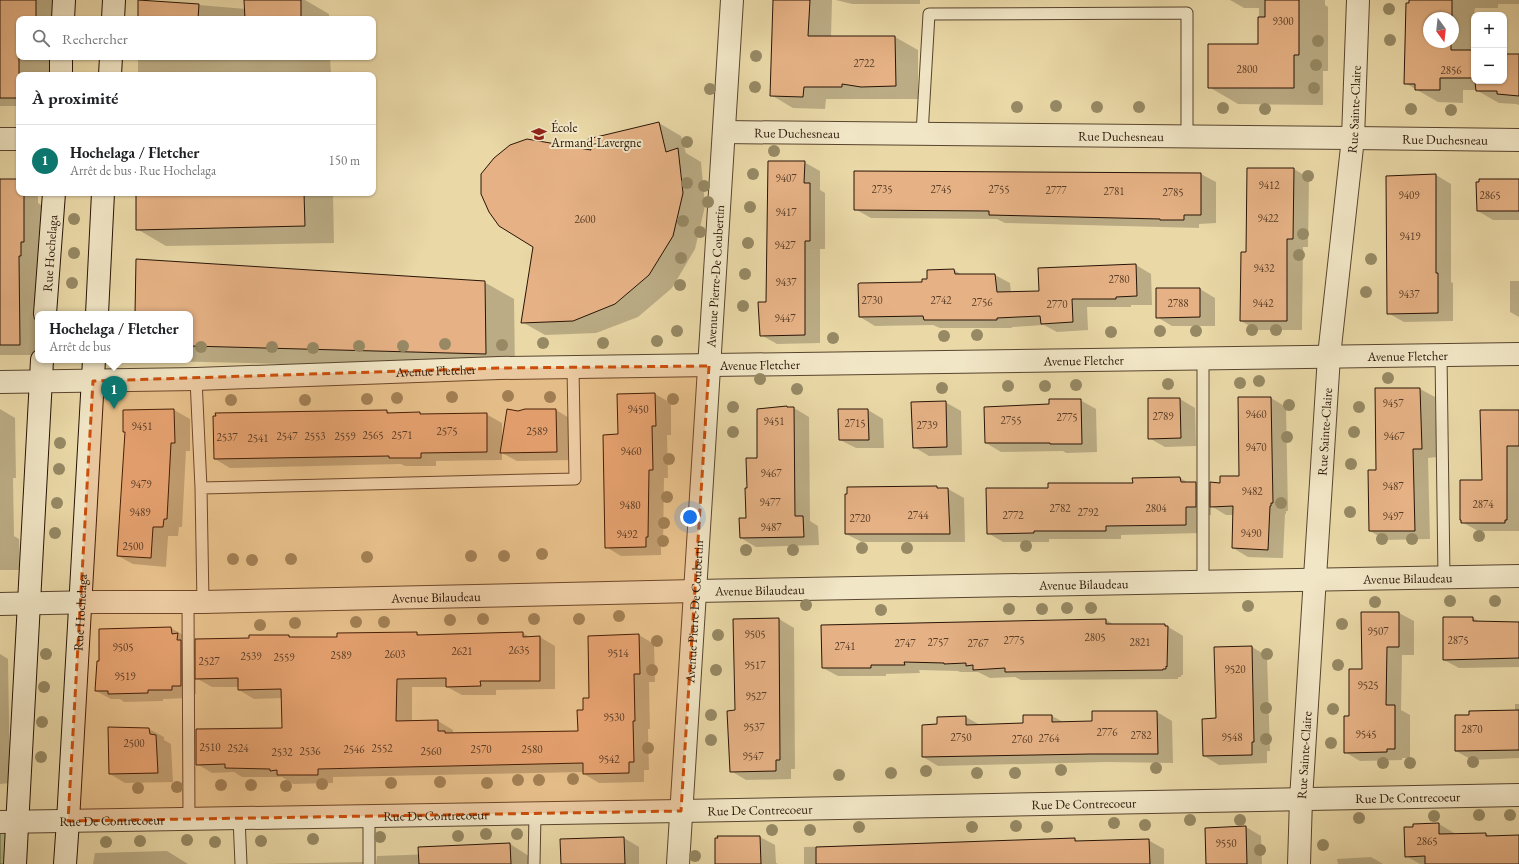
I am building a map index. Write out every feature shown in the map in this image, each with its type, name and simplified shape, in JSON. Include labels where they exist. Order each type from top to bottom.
[{"type":"street","points":[[63,16],[64,0]]},
{"type":"street","points":[[113,16],[114,0]]},
{"type":"street","name":"Avenue Pierre-De Coubertin","points":[[678,864],[732,0]]},
{"type":"street","name":"Rue Sainte-Claire","points":[[1299,864],[1301,799],[1329,356],[1353,138],[1358,0]]},
{"type":"street","points":[[60,72],[62,60]]},
{"type":"street","points":[[110,72],[111,60]]},
{"type":"street","name":"Rue Duchesneau","points":[[724,132],[1519,140]]},
{"type":"street","points":[[0,139],[16,139]]},
{"type":"street","name":"Rue Hochelaga","points":[[45,311],[54,196]]},
{"type":"street","points":[[97,311],[103,196]]},
{"type":"street","name":"Avenue Fletcher","points":[[0,382],[41,382],[94,371],[196,379],[499,368],[1519,354]]},
{"type":"street","points":[[15,864],[9,822],[28,603],[42,363]]},
{"type":"street","name":"Rue Hochelaga","points":[[65,864],[94,371]]},
{"type":"street","name":"Avenue Bilaudeau","points":[[0,604],[195,602],[1519,576]]},
{"type":"street","name":"Rue De Contrecoeur","points":[[9,822],[534,814],[1519,795]]},
{"type":"lane","points":[[922,134],[929,14],[1187,14],[1187,136]]},
{"type":"lane","points":[[1441,355],[1444,577]]},
{"type":"lane","points":[[1203,582],[1204,358]]},
{"type":"lane","points":[[201,488],[575,479],[573,368]]},
{"type":"lane","points":[[189,819],[195,602],[201,488],[196,379]]},
{"type":"lane","points":[[534,814],[534,864]]},
{"type":"lane","points":[[369,864],[370,816]]},
{"type":"lane","points":[[239,818],[241,864]]},
{"type":"highlighted area","points":[[709,366],[681,811],[68,821],[93,381],[499,368]]},
{"type":"green space","points":[[0,822],[18,822],[15,864],[0,864]]},
{"type":"building","points":[[0,0],[36,0],[36,16],[16,16],[16,60],[19,60],[19,72],[16,72],[16,98],[0,98]]},
{"type":"building","points":[[138,0],[199,4],[198,16],[138,16]]},
{"type":"building","points":[[244,0],[301,0],[301,16],[245,16]]},
{"type":"building","points":[[773,0],[810,0],[808,36],[895,36],[896,86],[861,87],[842,84],[842,87],[804,87],[803,97],[770,96]]},
{"type":"building","points":[[1265,0],[1299,0],[1299,55],[1294,55],[1294,88],[1208,88],[1208,44],[1258,44],[1258,17],[1265,17]]},
{"type":"building","points":[[1409,0],[1452,0],[1452,12],[1423,12],[1423,48],[1471,50],[1471,78],[1440,78],[1440,90],[1415,90],[1415,84],[1404,84],[1406,3],[1409,3]]},
{"type":"building","points":[[1507,54],[1519,54],[1519,96],[1497,94],[1497,91],[1476,91],[1475,84],[1507,84]]},
{"type":"building","points":[[659,122],[666,152],[678,148],[683,193],[673,236],[649,275],[615,304],[573,321],[521,323],[533,247],[499,226],[489,212],[481,194],[481,174],[494,158],[510,145],[527,139],[591,150],[588,139]]},
{"type":"building","points":[[768,161],[805,161],[804,183],[810,183],[810,241],[805,241],[805,335],[760,336],[758,302],[766,302]]},
{"type":"building","points":[[1247,168],[1294,168],[1293,239],[1287,239],[1287,321],[1240,321],[1241,252],[1246,252]]},
{"type":"building","points":[[854,171],[1201,173],[1201,215],[1184,215],[1184,220],[1160,220],[989,215],[989,211],[854,210]]},
{"type":"building","points":[[1436,174],[1436,273],[1438,273],[1438,313],[1387,314],[1386,176]]},
{"type":"building","points":[[0,179],[16,179],[16,196],[24,196],[24,242],[21,242],[21,256],[19,256],[20,345],[0,345]]},
{"type":"building","points":[[1479,179],[1519,179],[1519,211],[1477,211],[1476,182],[1479,182]]},
{"type":"building","points":[[136,196],[304,196],[305,226],[136,230]]},
{"type":"building","points":[[136,259],[485,281],[486,354],[193,346],[193,311],[135,311]]},
{"type":"building","points":[[1136,264],[1137,296],[1116,297],[1116,299],[1072,299],[1073,322],[1041,324],[1040,316],[997,318],[997,320],[924,320],[923,316],[859,317],[858,284],[922,282],[922,279],[927,279],[927,270],[954,269],[955,274],[995,274],[997,292],[1039,291],[1038,268]]},
{"type":"building","points":[[1156,288],[1200,288],[1200,317],[1156,318]]},
{"type":"building","points":[[1375,388],[1420,388],[1422,449],[1413,449],[1415,531],[1369,531],[1368,470],[1376,470]]},
{"type":"building","points":[[655,393],[656,426],[652,426],[653,470],[649,470],[648,537],[646,537],[646,547],[605,548],[603,435],[618,434],[617,394]]},
{"type":"building","points":[[1238,397],[1271,397],[1273,503],[1271,503],[1270,506],[1268,550],[1232,548],[1233,506],[1210,507],[1210,482],[1220,483],[1220,476],[1239,476]]},
{"type":"building","points":[[1148,398],[1180,398],[1181,438],[1148,439]]},
{"type":"building","points":[[1049,399],[1081,399],[1082,444],[985,443],[984,407],[1049,404]]},
{"type":"building","points":[[946,401],[947,447],[913,448],[911,402]]},
{"type":"building","points":[[787,406],[794,407],[795,516],[803,516],[804,537],[740,538],[739,518],[746,518],[746,458],[757,458],[757,409]]},
{"type":"building","points":[[174,409],[175,443],[171,443],[167,519],[164,519],[163,527],[153,527],[151,558],[117,556],[125,432],[123,432],[123,410]]},
{"type":"building","points":[[507,409],[518,411],[525,409],[556,409],[557,452],[500,453]]},
{"type":"building","points":[[838,409],[868,409],[869,440],[839,440]]},
{"type":"building","points":[[387,410],[387,413],[420,412],[420,414],[487,413],[487,452],[421,453],[421,458],[389,458],[389,456],[214,459],[213,416],[216,416],[215,413]]},
{"type":"building","points":[[1480,410],[1519,410],[1519,446],[1507,446],[1507,520],[1505,520],[1505,523],[1461,523],[1460,520],[1460,480],[1482,480]]},
{"type":"building","points":[[1180,477],[1181,482],[1196,482],[1196,507],[1186,507],[1186,525],[1106,526],[1106,531],[1034,531],[1034,533],[987,534],[986,488],[1048,488],[1048,483],[1133,483],[1132,478]]},
{"type":"building","points":[[937,486],[937,488],[948,488],[950,534],[845,534],[845,494],[847,494],[847,487]]},
{"type":"building","points":[[1361,612],[1399,612],[1399,647],[1387,647],[1386,705],[1395,705],[1395,749],[1387,749],[1387,752],[1344,753],[1344,716],[1349,716],[1349,669],[1362,669]]},
{"type":"building","points":[[1443,617],[1473,617],[1473,621],[1519,622],[1519,658],[1443,660]]},
{"type":"building","points":[[779,618],[780,760],[776,760],[776,771],[730,772],[727,711],[735,710],[733,619]]},
{"type":"building","points":[[1106,619],[1106,624],[1165,624],[1165,626],[1168,626],[1166,669],[1005,672],[1005,668],[973,670],[973,665],[966,666],[966,663],[944,664],[904,662],[905,665],[871,665],[871,668],[822,668],[821,625]]},
{"type":"building","points":[[171,627],[172,634],[178,633],[177,640],[181,640],[181,686],[172,686],[172,690],[148,690],[148,693],[108,694],[108,691],[95,691],[97,661],[99,661],[99,629]]},
{"type":"building","points":[[417,632],[417,635],[523,632],[523,637],[540,636],[540,681],[480,681],[481,686],[446,687],[446,678],[397,679],[396,721],[438,720],[438,731],[445,731],[445,733],[578,731],[577,710],[583,710],[583,698],[589,698],[588,636],[639,634],[640,674],[634,674],[634,762],[629,762],[629,773],[583,774],[583,763],[318,769],[318,775],[277,775],[277,770],[270,771],[270,769],[225,768],[225,764],[196,765],[196,729],[282,728],[281,689],[238,690],[238,678],[195,679],[195,639],[249,638],[249,635],[337,637],[337,633]]},
{"type":"building","points":[[1252,646],[1254,742],[1252,742],[1252,755],[1203,756],[1202,719],[1216,718],[1214,647]]},
{"type":"building","points":[[1519,710],[1519,750],[1455,751],[1455,715],[1469,715],[1469,711]]},
{"type":"building","points":[[1092,711],[1157,711],[1158,754],[922,757],[922,725],[937,724],[937,717],[966,716],[966,725],[1023,723],[1023,715],[1052,715],[1052,722],[1092,721]]},
{"type":"building","points":[[108,727],[149,728],[150,734],[156,735],[158,773],[109,774]]},
{"type":"building","points":[[1439,823],[1439,834],[1486,833],[1486,836],[1519,835],[1519,864],[1425,864],[1425,856],[1405,857],[1404,827],[1413,827],[1413,824]]},
{"type":"building","points":[[1246,826],[1247,864],[1206,864],[1205,828]]},
{"type":"building","points":[[717,836],[760,836],[761,864],[715,864],[715,838],[718,838]]},
{"type":"building","points":[[624,837],[625,864],[561,864],[560,839]]},
{"type":"building","points":[[1075,838],[1075,841],[1149,839],[1150,864],[816,864],[816,847]]},
{"type":"building","points":[[510,843],[511,864],[419,864],[418,847]]},
{"type":"place","name":"École Armand-Lavergne","points":[[539,134]]},
{"type":"place","name":"Hochelaga / Fletcher","points":[[114,409]]}]
